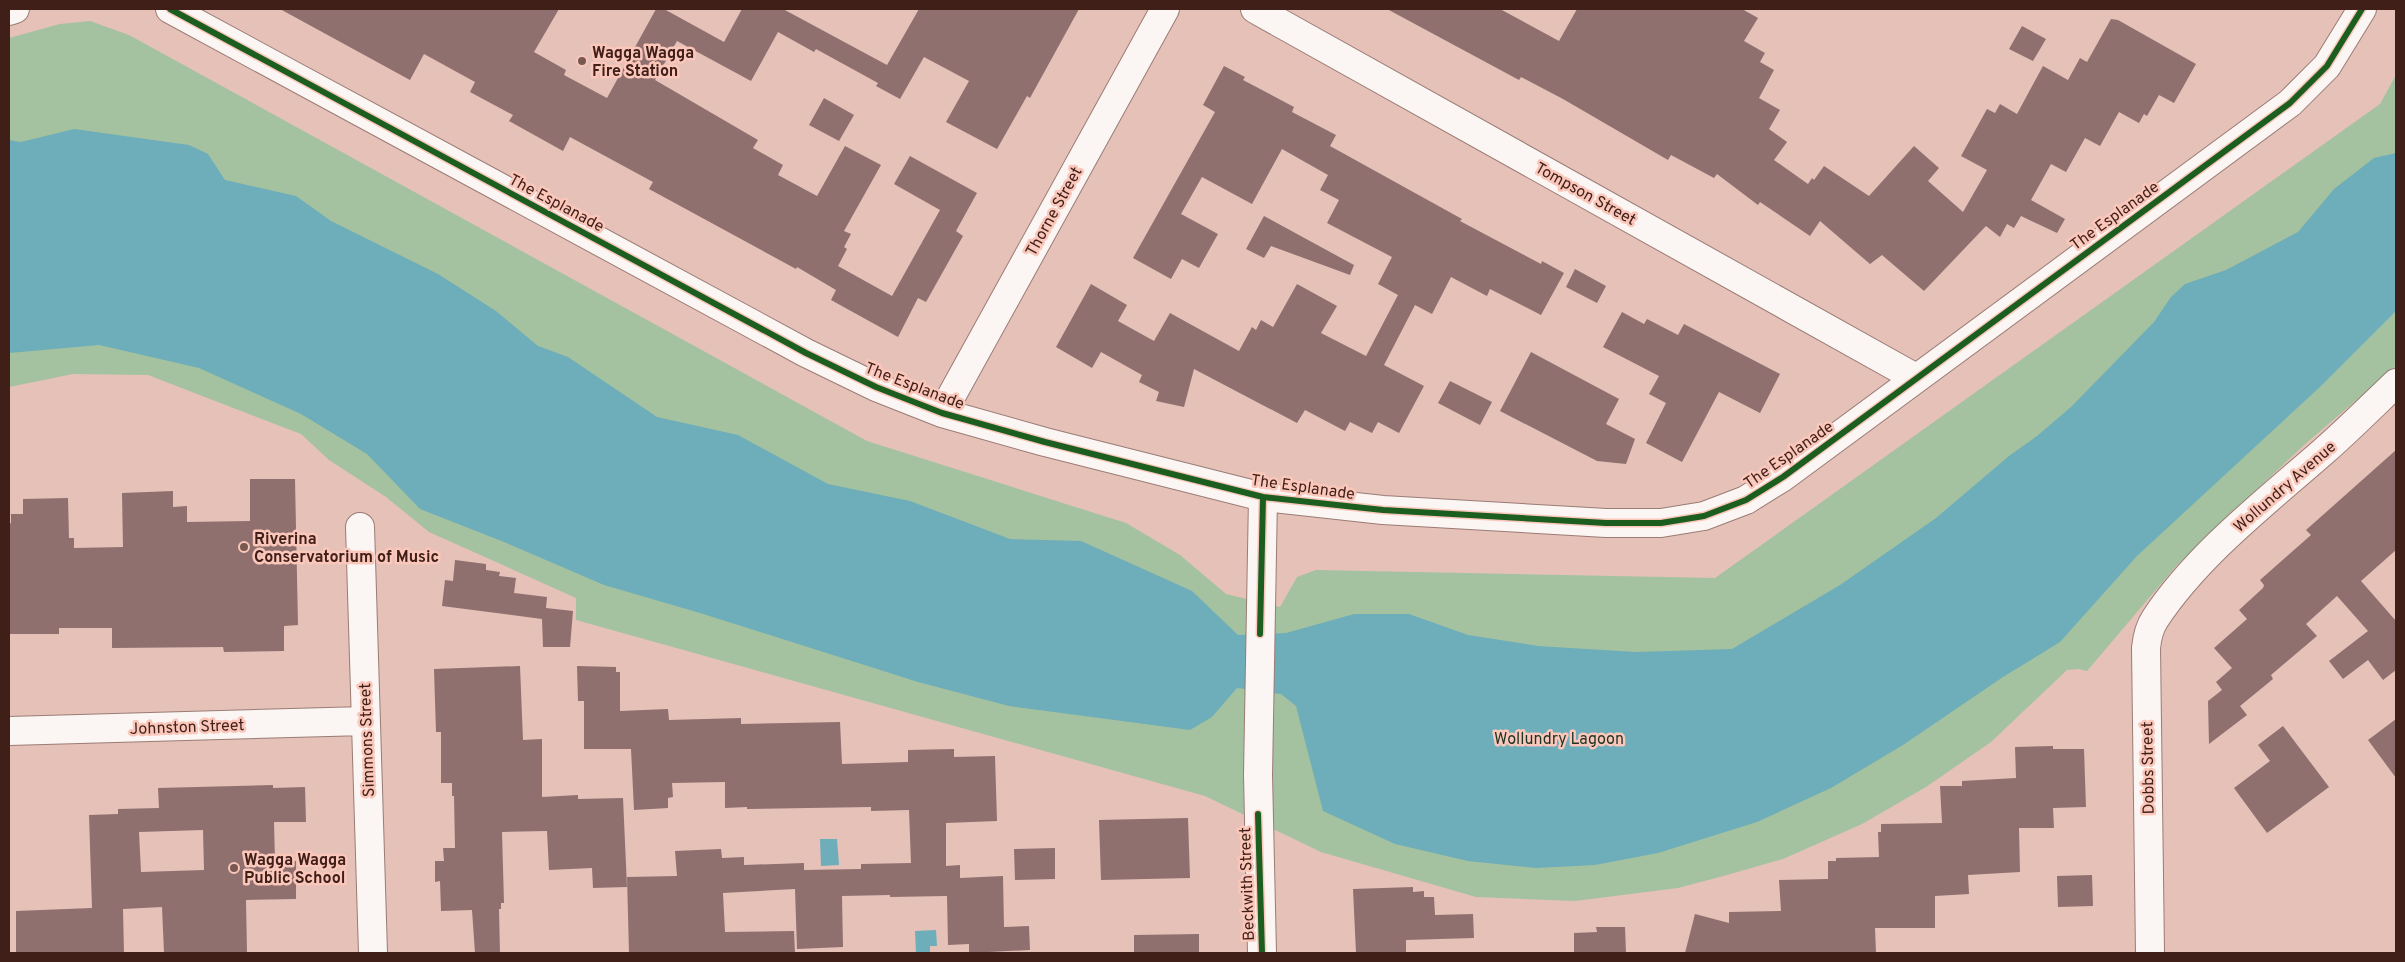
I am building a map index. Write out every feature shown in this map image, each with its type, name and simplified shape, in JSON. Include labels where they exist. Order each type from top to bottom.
[{"type":"street","points":[[9,11],[15,9]]},
{"type":"street","name":"The Esplanade","points":[[170,9],[806,353],[876,387],[942,413],[1045,442],[1263,496],[1383,510],[1606,523],[1661,523],[1704,516],[1746,500],[1782,477],[2290,103],[2327,66],[2362,9]]},
{"type":"street","name":"Thorne Street","points":[[942,413],[1165,9]]},
{"type":"street","name":"Tompson Street","points":[[1255,9],[1916,378]]},
{"type":"street","name":"Wollundry Avenue","points":[[2175,592],[2222,541],[2339,438],[2396,383]]},
{"type":"street","name":"Beckwith Street","points":[[1262,953],[1258,814],[1263,496]]},
{"type":"street","name":"Simmons Street","points":[[360,527],[373,953]]},
{"type":"street","name":"Dobbs Street","points":[[2150,953],[2146,648],[2148,634],[2154,620],[2175,592]]},
{"type":"street","name":"Johnston Street","points":[[9,731],[365,721]]},
{"type":"green space","name":"Wollundry Lagoon","points":[[90,21],[129,35],[867,441],[1126,523],[1180,555],[1226,594],[1280,607],[1297,577],[1316,570],[1715,578],[2380,104],[2396,75],[2396,366],[2304,445],[2177,565],[2087,671],[2079,669],[2067,670],[1991,742],[1926,787],[1862,824],[1783,859],[1678,888],[1575,901],[1476,897],[1321,852],[1205,796],[576,620],[576,598],[429,532],[386,497],[329,460],[301,434],[148,375],[73,374],[9,387],[9,38],[60,24]]},
{"type":"water","name":"Wollundry Lagoon","points":[[74,129],[189,145],[208,154],[225,180],[296,196],[331,221],[438,274],[496,311],[538,346],[568,357],[657,417],[738,435],[828,484],[910,501],[1010,539],[1081,541],[1192,591],[1238,635],[1286,633],[1354,614],[1409,614],[1468,635],[1538,646],[1636,652],[1732,649],[1840,585],[1936,518],[2009,456],[2037,436],[2071,407],[2154,322],[2171,297],[2185,284],[2226,270],[2298,232],[2334,189],[2374,158],[2396,153],[2396,311],[2321,386],[2137,556],[2060,642],[2003,677],[1903,745],[1831,788],[1757,822],[1658,853],[1595,865],[1536,868],[1468,861],[1395,844],[1323,811],[1296,706],[1281,694],[1237,688],[1212,717],[1190,730],[1009,706],[918,682],[700,613],[604,585],[504,542],[420,509],[367,454],[301,414],[199,368],[99,345],[9,353],[9,140],[21,142]]},
{"type":"water","points":[[820,839],[837,839],[839,865],[821,866]]},
{"type":"water","points":[[936,930],[937,946],[930,946],[930,953],[916,953],[915,931]]},
{"type":"building","points":[[280,9],[559,9],[534,52],[566,70],[564,75],[607,98],[656,9],[664,9],[724,42],[742,9],[783,9],[887,65],[919,9],[1079,9],[1030,98],[1027,96],[997,149],[946,122],[969,81],[924,57],[900,99],[876,86],[878,83],[816,49],[814,52],[778,32],[751,81],[677,41],[655,80],[758,140],[753,148],[783,165],[778,175],[817,196],[845,146],[881,165],[844,231],[851,234],[844,247],[847,249],[838,266],[892,296],[940,210],[894,184],[910,156],[977,193],[956,231],[963,236],[926,302],[918,298],[898,337],[831,300],[836,290],[797,267],[796,269],[649,189],[653,182],[570,137],[563,151],[509,121],[513,115],[470,92],[475,82],[424,54],[410,80]]},
{"type":"building","points":[[1387,9],[1500,9],[1559,41],[1577,9],[1742,9],[1758,18],[1744,41],[1765,53],[1760,62],[1774,70],[1759,98],[1780,110],[1769,129],[1787,142],[1774,160],[1808,184],[1812,178],[1814,180],[1824,166],[1869,196],[1914,146],[1939,168],[1928,181],[1963,212],[1987,170],[1961,156],[1987,109],[1995,113],[2000,104],[2017,114],[2043,66],[2068,80],[2080,58],[2087,62],[2111,19],[2118,20],[2196,64],[2174,103],[2159,95],[2147,116],[2144,114],[2139,123],[2119,112],[2100,146],[2085,138],[2066,172],[2051,164],[2031,200],[2065,219],[2057,233],[2021,216],[2014,228],[2007,224],[2000,237],[1986,226],[1924,291],[1882,255],[1870,264],[1820,221],[1810,236],[1760,202],[1758,205],[1717,174],[1714,178],[1671,155],[1668,160],[1563,99],[1521,77],[1519,80]]},
{"type":"building","points":[[2022,26],[2046,39],[2033,61],[2009,49]]},
{"type":"building","points":[[1224,66],[1245,77],[1243,80],[1294,107],[1292,112],[1336,135],[1330,146],[1462,219],[1460,221],[1541,264],[1542,261],[1564,273],[1541,315],[1490,289],[1487,296],[1451,277],[1432,314],[1415,305],[1384,365],[1424,386],[1399,433],[1378,422],[1372,433],[1350,422],[1345,431],[1305,410],[1297,423],[1194,369],[1184,407],[1156,401],[1159,392],[1139,382],[1142,375],[1101,352],[1092,368],[1056,347],[1091,284],[1127,305],[1118,321],[1154,341],[1170,313],[1239,351],[1252,327],[1256,330],[1261,320],[1273,327],[1297,284],[1337,306],[1321,333],[1366,356],[1398,295],[1378,284],[1392,257],[1327,223],[1339,200],[1320,190],[1328,175],[1282,149],[1252,204],[1202,177],[1181,214],[1218,234],[1199,268],[1182,259],[1171,279],[1133,258],[1215,112],[1203,105]]},
{"type":"building","points":[[824,98],[854,115],[839,141],[809,125]]},
{"type":"building","points":[[1264,216],[1354,265],[1350,275],[1271,246],[1264,258],[1246,249]]},
{"type":"building","points":[[1575,269],[1606,286],[1597,303],[1566,287]]},
{"type":"building","points":[[1622,312],[1644,324],[1647,319],[1678,335],[1684,324],[1780,374],[1760,413],[1719,392],[1682,462],[1646,443],[1666,403],[1649,394],[1659,376],[1603,347]]},
{"type":"building","points":[[1531,352],[1619,399],[1606,424],[1635,439],[1626,464],[1597,461],[1500,411]]},
{"type":"building","points":[[1450,381],[1492,402],[1480,425],[1438,403]]},
{"type":"building","points":[[2396,450],[2396,550],[2361,581],[2396,621],[2396,670],[2383,680],[2368,660],[2343,679],[2329,661],[2368,631],[2337,596],[2306,624],[2317,636],[2271,675],[2273,679],[2240,706],[2247,715],[2209,744],[2208,701],[2222,690],[2216,682],[2232,668],[2214,648],[2247,619],[2239,610],[2263,588],[2264,585],[2260,580],[2311,535],[2306,530]]},
{"type":"building","points":[[250,479],[295,479],[298,625],[284,626],[284,651],[224,652],[223,647],[112,648],[112,628],[59,628],[59,634],[9,634],[9,524],[11,523],[11,514],[23,514],[23,499],[68,498],[69,538],[74,538],[74,548],[123,547],[122,493],[173,491],[173,507],[187,506],[187,522],[250,521]]},
{"type":"building","points":[[455,560],[486,564],[486,570],[500,572],[499,576],[516,578],[514,593],[547,597],[546,608],[573,611],[570,647],[543,647],[542,619],[442,606],[445,580],[453,581]]},
{"type":"building","points":[[520,666],[523,740],[542,739],[542,797],[578,795],[578,799],[623,798],[627,887],[593,888],[592,868],[549,870],[547,831],[502,832],[504,903],[501,903],[501,909],[499,909],[500,953],[475,953],[472,910],[441,911],[440,881],[435,882],[435,861],[444,861],[443,848],[455,848],[452,783],[441,783],[441,732],[436,732],[434,669]]},
{"type":"building","points":[[577,666],[616,667],[616,672],[620,672],[620,711],[668,709],[669,720],[741,718],[741,724],[840,722],[842,764],[908,762],[908,750],[954,749],[954,757],[995,756],[997,821],[946,823],[946,866],[960,865],[960,878],[1003,876],[1004,927],[1029,926],[1030,950],[969,953],[969,944],[948,945],[947,896],[890,897],[890,895],[842,896],[843,947],[797,949],[795,889],[723,893],[725,932],[794,931],[795,953],[629,953],[627,877],[677,876],[675,851],[721,849],[722,858],[744,857],[744,865],[804,863],[804,870],[861,869],[861,864],[911,863],[909,810],[871,811],[871,807],[725,808],[725,782],[672,783],[673,797],[668,798],[668,808],[634,810],[631,749],[584,749],[584,701],[578,701]]},
{"type":"building","points":[[2396,719],[2396,778],[2368,740]]},
{"type":"building","points":[[2283,726],[2329,787],[2267,833],[2234,788],[2270,761],[2258,745]]},
{"type":"building","points":[[2053,746],[2053,749],[2084,749],[2086,807],[2053,808],[2054,828],[2019,828],[2020,872],[1968,875],[1969,894],[1935,896],[1935,928],[1875,928],[1876,953],[1685,953],[1695,914],[1729,923],[1729,912],[1781,911],[1779,880],[1828,879],[1828,861],[1836,861],[1836,858],[1879,857],[1878,832],[1881,832],[1881,824],[1942,823],[1940,786],[1962,786],[1962,781],[2016,778],[2015,747]]},
{"type":"building","name":"Wagga Wagga Public School","points":[[273,785],[273,788],[305,787],[306,822],[274,822],[275,861],[296,861],[296,899],[246,900],[247,953],[164,953],[162,907],[123,909],[124,953],[16,953],[16,911],[92,908],[89,815],[118,814],[118,809],[159,808],[158,788]],"holes":[[[203,830],[204,870],[141,872],[139,832]]]},
{"type":"building","points":[[1188,818],[1190,878],[1101,880],[1099,820]]},
{"type":"building","points":[[1055,848],[1055,879],[1015,880],[1014,849]]},
{"type":"building","points":[[2092,875],[2093,906],[2058,907],[2057,876]]},
{"type":"building","points":[[1413,887],[1413,892],[1424,891],[1424,897],[1434,897],[1435,915],[1473,914],[1474,938],[1406,940],[1406,953],[1356,953],[1353,889]]},
{"type":"building","points":[[1596,927],[1625,927],[1626,953],[1574,953],[1574,933],[1597,932]]},
{"type":"building","points":[[1199,934],[1199,953],[1134,953],[1134,935]]},
{"type":"cycle path","points":[[170,9],[806,353],[876,387],[942,413],[1045,442],[1263,497],[1383,510],[1606,523],[1661,523],[1704,516],[1746,500],[1783,477],[2290,103],[2327,66],[2362,9]]},
{"type":"cycle path","points":[[1260,634],[1263,497]]},
{"type":"cycle path","points":[[1258,814],[1262,953]]},
{"type":"place","name":"Wagga Wagga Fire Station","points":[[582,61]]},
{"type":"place","name":"Riverina Conservatorium of Music","points":[[244,547]]},
{"type":"place","name":"Wagga Wagga Public School","points":[[234,868]]}]
